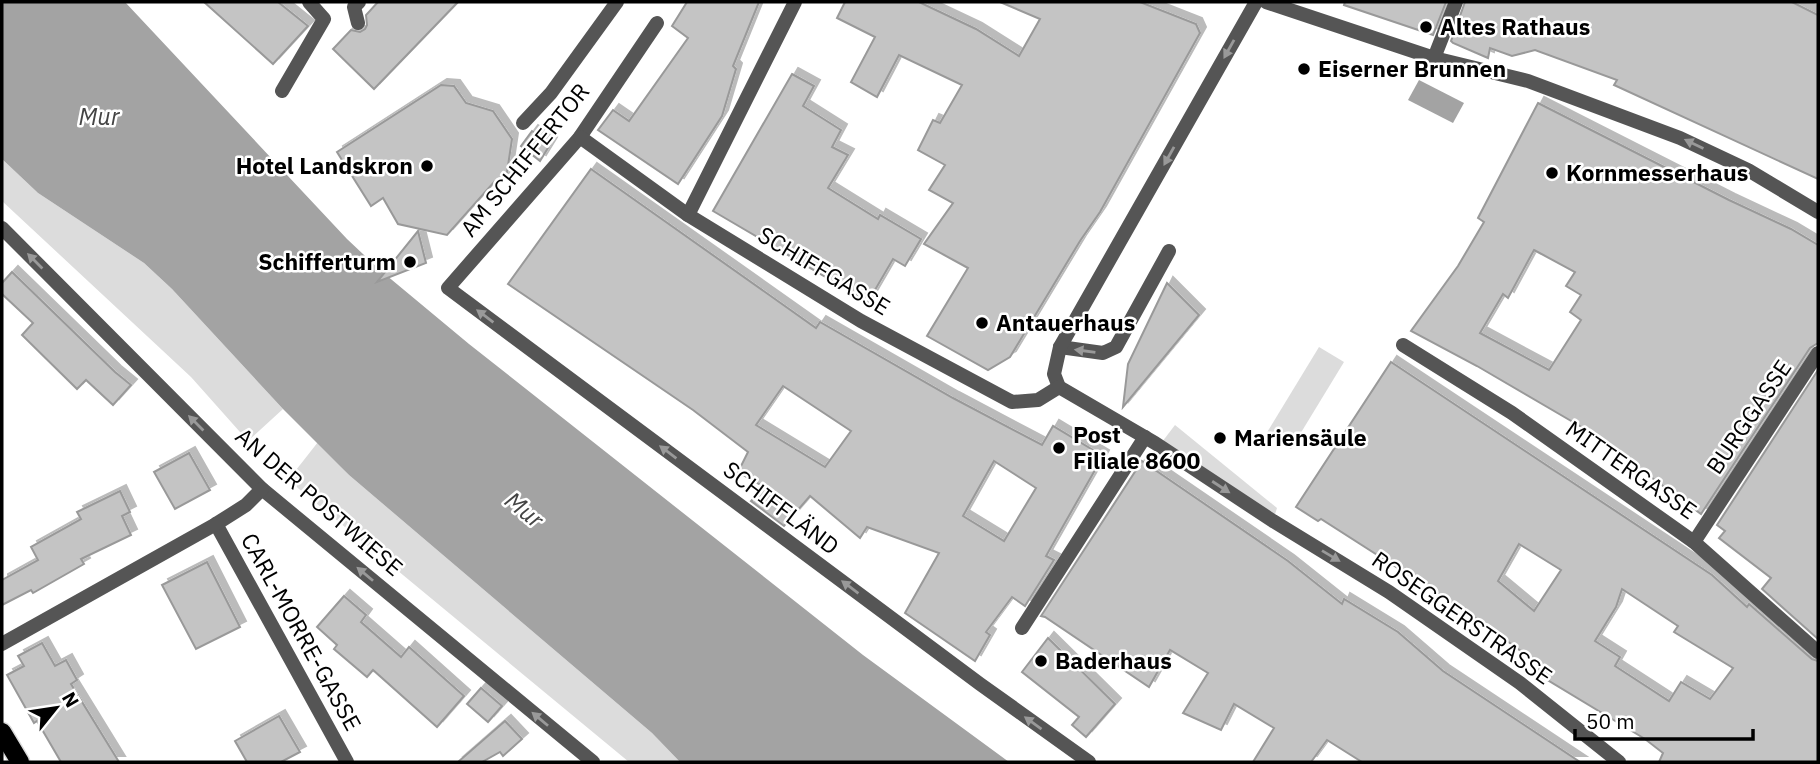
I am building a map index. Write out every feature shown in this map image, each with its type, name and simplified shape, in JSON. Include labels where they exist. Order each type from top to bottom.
[{"type":"main road","points":[[2,732],[20,762]]},
{"type":"street","points":[[282,91],[324,19],[309,2]]},
{"type":"street","points":[[358,23],[354,8],[359,2]]},
{"type":"street","points":[[523,123],[551,93],[617,2]]},
{"type":"street","points":[[688,215],[795,2]]},
{"type":"street","points":[[1059,387],[1054,374],[1060,347],[1256,2]]},
{"type":"street","points":[[1266,2],[1434,58],[1528,81],[1680,138],[1748,170],[1818,212]]},
{"type":"street","points":[[1314,16],[1320,2]]},
{"type":"street","points":[[1434,58],[1456,2]]},
{"type":"street","name":"AM SCHIFFERTOR","points":[[448,288],[580,137],[657,23]]},
{"type":"street","name":"SCHIFFGASSE","points":[[580,137],[688,215],[860,321],[1012,402],[1038,400],[1059,387]]},
{"type":"street","name":"AN DER POSTWIESE","points":[[2,228],[262,489],[593,762]]},
{"type":"street","points":[[1060,347],[1103,354],[1116,347],[1169,251]]},
{"type":"street","name":"SCHIFFLÄND","points":[[448,288],[1089,762]]},
{"type":"street","name":"MITTERGASSE","points":[[1403,345],[1512,413],[1693,542],[1818,652]]},
{"type":"street","name":"BURGGASSE","points":[[1693,542],[1818,353]]},
{"type":"street","name":"ROSEGGERSTRASSE","points":[[1059,387],[1142,442],[1389,592],[1521,683],[1619,762]]},
{"type":"street","points":[[1022,628],[1142,442]]},
{"type":"street","points":[[2,644],[216,524],[246,505],[262,489]]},
{"type":"street","name":"CARL-MORRE-GASSE","points":[[216,524],[347,762]]},
{"type":"shaded area","points":[[2,159],[38,193],[144,263],[172,289],[283,409],[248,441],[191,377],[2,201]]},
{"type":"shaded area","points":[[1319,347],[1344,362],[1291,449],[1266,434]]},
{"type":"shaded area","points":[[1175,425],[1277,508],[1273,521],[1159,446]]},
{"type":"shaded area","points":[[318,442],[349,475],[652,733],[680,762],[629,762],[299,489],[289,479]]},
{"type":"water","name":"Mur","points":[[2,2],[125,2],[347,239],[380,270],[469,344],[863,655],[1009,762],[680,762],[652,733],[349,475],[144,263],[38,193],[2,159]]},
{"type":"water","points":[[1419,80],[1464,103],[1453,123],[1408,100]]},
{"type":"building","points":[[204,2],[278,2],[308,26],[273,64]]},
{"type":"building","points":[[378,2],[458,2],[374,89],[333,49],[351,30],[360,32],[365,29],[366,15]]},
{"type":"building","points":[[687,2],[759,2],[733,66],[736,69],[722,116],[678,184],[598,130],[613,110],[629,121],[688,38],[672,26]]},
{"type":"building","points":[[845,2],[919,2],[976,29],[1019,56],[1040,19],[1000,2],[1140,2],[1196,24],[1200,33],[1100,212],[1010,357],[988,370],[927,336],[968,268],[924,244],[953,203],[929,190],[945,165],[918,150],[933,120],[940,123],[962,85],[899,55],[877,97],[851,82],[875,37],[837,18]]},
{"type":"building","name":"Altes Rathaus","points":[[1345,2],[1446,2],[1433,35],[1344,5]]},
{"type":"building","points":[[1465,2],[1792,2],[1818,15],[1818,179],[1614,85],[1617,80],[1535,50],[1512,56],[1490,48],[1488,58],[1453,43],[1451,41]]},
{"type":"building","points":[[792,74],[814,86],[803,106],[841,130],[832,147],[848,155],[828,188],[878,219],[880,215],[921,239],[905,266],[893,259],[868,302],[713,211]]},
{"type":"building","name":"Hotel Landskron","points":[[441,85],[454,86],[466,103],[493,111],[512,139],[506,179],[495,181],[447,235],[398,224],[383,198],[371,206],[337,152]]},
{"type":"building","points":[[1538,103],[1818,245],[1818,343],[1810,348],[1701,514],[1590,432],[1411,331],[1458,266],[1484,222],[1478,218]],"holes":[[[1534,250],[1575,272],[1566,286],[1581,295],[1570,312],[1581,320],[1549,370],[1480,333],[1503,294],[1508,298]]]},
{"type":"building","points":[[532,131],[551,143],[540,161],[521,146]]},
{"type":"building","points":[[591,169],[816,328],[820,322],[1042,445],[1053,426],[1103,456],[1046,556],[1054,560],[1025,606],[1012,597],[986,632],[990,635],[975,661],[905,613],[939,553],[867,527],[860,538],[810,496],[784,526],[751,501],[764,487],[738,472],[748,452],[693,410],[508,284]],"holes":[[[783,386],[851,431],[825,467],[756,425]],[[994,461],[1036,488],[1004,541],[963,516]]]},
{"type":"building","points":[[418,231],[426,263],[377,282]]},
{"type":"building","points":[[12,272],[131,385],[113,405],[86,380],[77,389],[22,335],[33,323],[2,294],[2,283]]},
{"type":"building","points":[[1167,283],[1199,315],[1123,407],[1128,364]]},
{"type":"building","points":[[1391,362],[1712,575],[1747,607],[1749,604],[1812,659],[1818,661],[1818,762],[1659,762],[1663,753],[1645,739],[1536,673],[1540,665],[1474,617],[1321,519],[1318,521],[1296,507]],"holes":[[[1519,544],[1561,570],[1534,611],[1498,581]],[[1622,589],[1678,626],[1674,632],[1733,668],[1710,699],[1681,682],[1669,701],[1615,666],[1620,657],[1595,641],[1616,607]]]},
{"type":"building","points":[[1818,370],[1818,639],[1762,589],[1771,578],[1719,538],[1725,531],[1717,525]]},
{"type":"building","points":[[189,453],[210,490],[175,509],[154,472]]},
{"type":"building","points":[[1142,461],[1288,561],[1342,604],[1344,599],[1398,632],[1443,671],[1580,762],[1362,762],[1327,740],[1311,762],[1253,762],[1274,728],[1234,704],[1221,730],[1183,713],[1208,673],[1170,650],[1149,687],[1041,616]]},
{"type":"building","points":[[120,491],[130,512],[122,516],[131,535],[81,559],[84,564],[33,593],[31,590],[2,605],[2,580],[38,560],[31,547],[81,519],[77,512]]},
{"type":"building","points":[[207,562],[240,627],[196,649],[162,585]]},
{"type":"building","points":[[344,596],[366,615],[361,622],[401,657],[409,647],[464,696],[437,727],[373,670],[367,677],[334,649],[337,645],[317,627]]},
{"type":"building","points":[[1048,638],[1115,704],[1086,737],[1072,725],[1079,717],[1022,672]]},
{"type":"building","points":[[42,643],[55,666],[66,660],[77,680],[71,684],[119,762],[61,762],[37,721],[34,723],[7,675],[24,666],[18,656]]},
{"type":"building","points":[[481,688],[502,706],[488,722],[467,704]]},
{"type":"building","points":[[279,716],[300,752],[281,762],[247,762],[235,741]]},
{"type":"building","points":[[505,721],[522,739],[503,756],[500,752],[482,762],[458,762]]},
{"type":"place","name":"Altes Rathaus","points":[[1426,27]]},
{"type":"place","name":"Eiserner Brunnen","points":[[1304,69]]},
{"type":"place","name":"Hotel Landskron","points":[[427,166]]},
{"type":"place","name":"Kornmesserhaus","points":[[1552,173]]},
{"type":"place","name":"Schifferturm","points":[[410,262]]},
{"type":"place","name":"Antauerhaus","points":[[982,323]]},
{"type":"place","name":"Mariensäule","points":[[1220,438]]},
{"type":"place","name":"Post Filiale 8600","points":[[1059,448]]},
{"type":"place","name":"Baderhaus","points":[[1041,661]]}]
